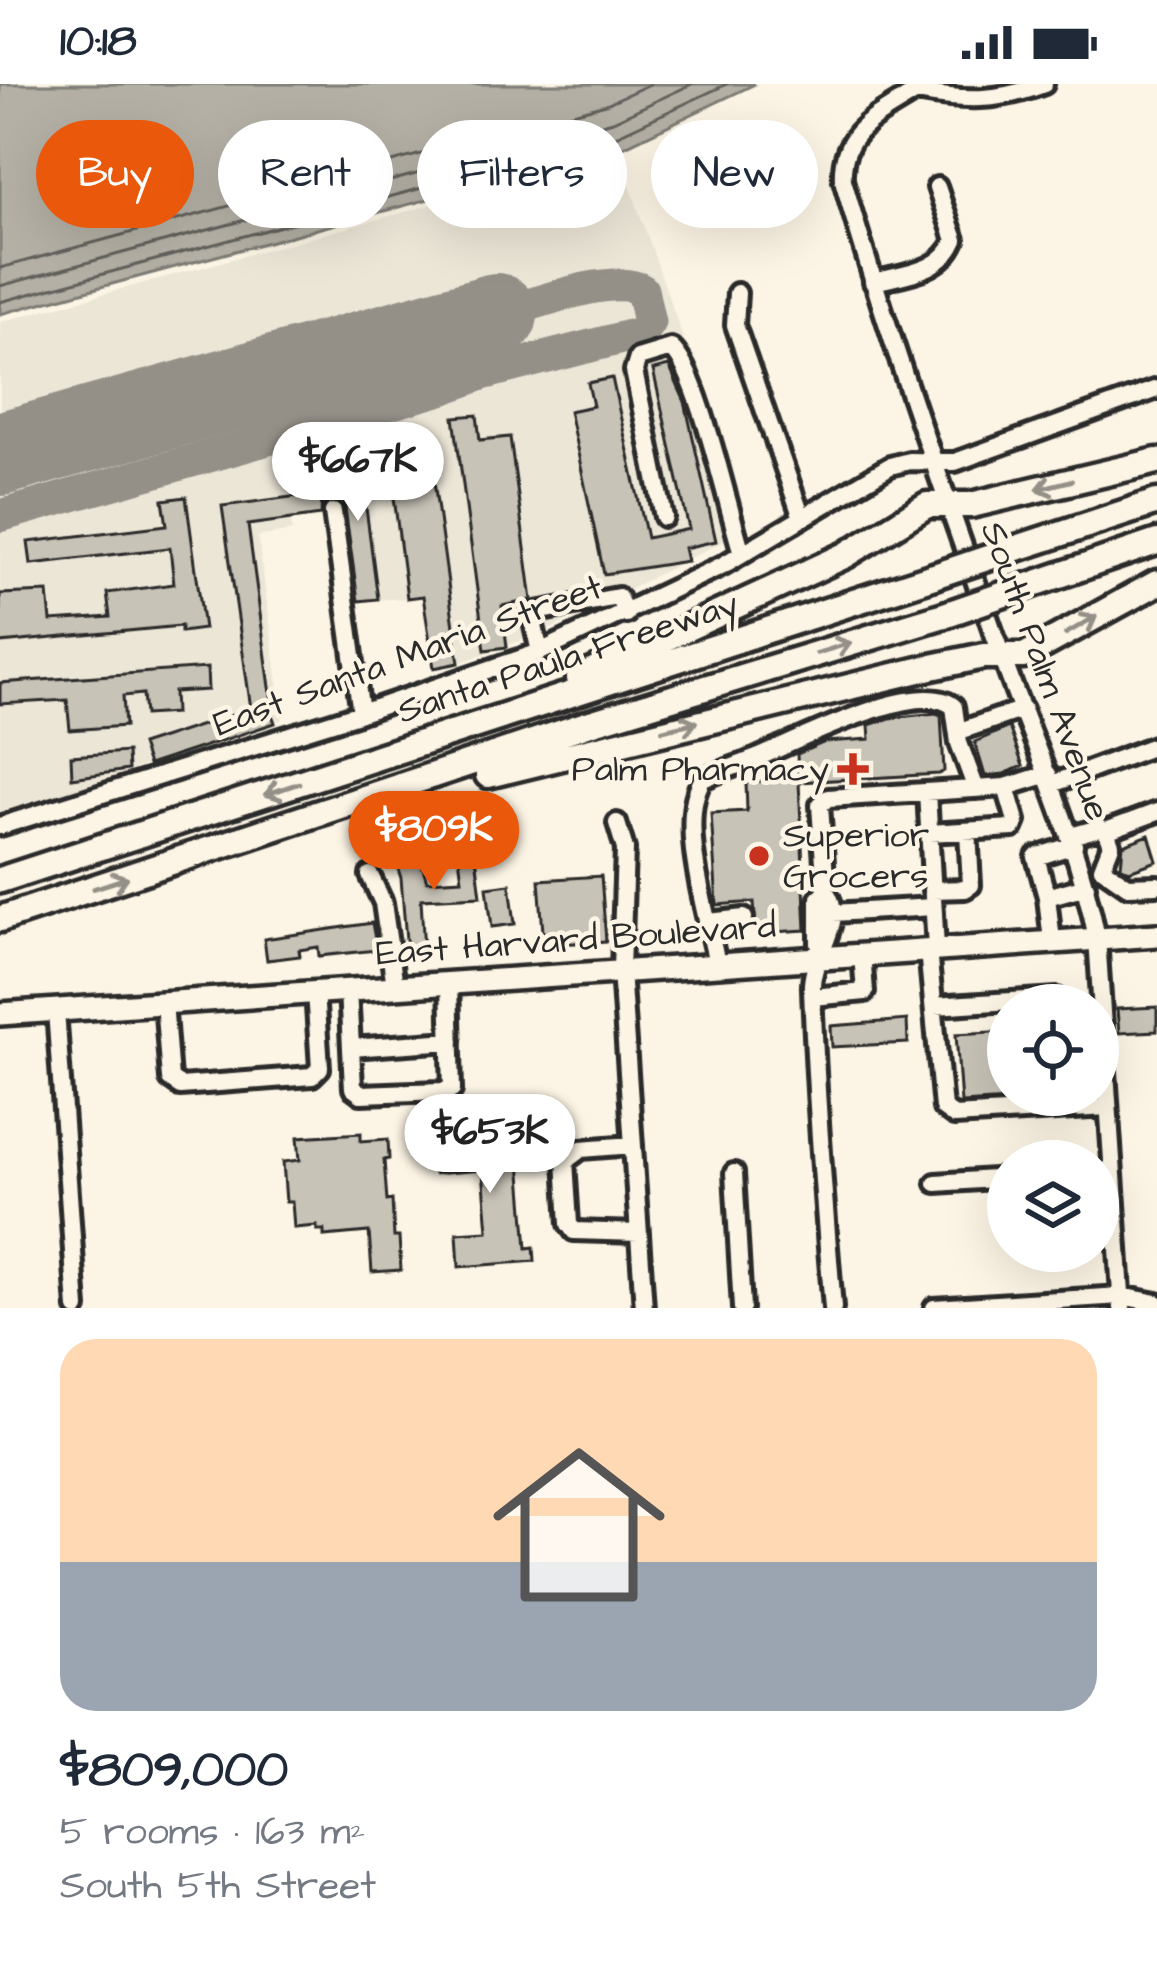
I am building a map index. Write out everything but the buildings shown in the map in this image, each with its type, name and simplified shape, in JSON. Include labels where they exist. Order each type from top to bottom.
[{"type":"highway","points":[[473,725],[846,555],[926,505],[971,505],[1157,460]]},
{"type":"highway","name":"Santa Paula Freeway","points":[[0,880],[1157,502]]},
{"type":"highway","name":"Santa Paula Freeway","points":[[0,920],[587,724],[944,614],[1157,542]]},
{"type":"highway","points":[[403,788],[446,785],[927,668],[984,656],[1024,656],[1157,583]]},
{"type":"main road","name":"East Harvard Boulevard","points":[[0,1014],[1157,935]]},
{"type":"street","points":[[919,88],[966,101],[1044,84]]},
{"type":"street","name":"South Palm Avenue","points":[[919,88],[857,129],[844,150],[843,180],[934,461],[1072,841],[1097,938],[1098,984]]},
{"type":"street","points":[[873,282],[934,266],[949,255],[955,240],[937,187]]},
{"type":"street","points":[[737,292],[735,326],[802,518]]},
{"type":"street","points":[[664,518],[634,371],[638,358],[668,348],[676,350],[696,399],[742,554]]},
{"type":"street","name":"East Santa Maria Street","points":[[0,826],[540,652],[742,554],[890,466],[956,462],[1157,389]]},
{"type":"street","points":[[333,512],[361,713]]},
{"type":"street","points":[[540,652],[531,613],[618,598],[626,614]]},
{"type":"street","points":[[717,964],[693,844],[695,793],[703,779],[831,723],[902,703],[947,700],[954,707],[959,743],[976,789]]},
{"type":"street","points":[[960,731],[1023,710]]},
{"type":"street","points":[[833,1308],[811,985],[832,914],[819,812],[823,801],[1006,788],[1156,748]]},
{"type":"street","points":[[929,833],[1012,828],[1016,821],[1006,788]]},
{"type":"street","points":[[927,792],[933,899],[928,978],[943,1108],[954,1115],[987,1111]]},
{"type":"street","points":[[1052,941],[1036,857],[1099,828],[1106,831],[1157,812]]},
{"type":"street","points":[[617,823],[625,849],[621,970],[644,1308]]},
{"type":"street","points":[[832,914],[933,899],[965,889],[970,885],[968,831]]},
{"type":"street","points":[[1047,897],[1102,868],[1111,844],[1106,831]]},
{"type":"street","points":[[1102,868],[1118,881],[1148,886]]},
{"type":"street","points":[[370,875],[383,903],[395,986]]},
{"type":"street","points":[[818,957],[819,898],[826,892]]},
{"type":"street","points":[[709,922],[744,918]]},
{"type":"street","points":[[813,997],[865,992],[862,954]]},
{"type":"street","points":[[348,988],[353,1088],[361,1094],[441,1091],[452,1090],[449,982]]},
{"type":"street","points":[[164,1001],[170,1079],[180,1086],[312,1076],[320,1068],[314,991]]},
{"type":"street","points":[[934,1006],[987,1003]]},
{"type":"street","points":[[56,1010],[77,1308]]},
{"type":"street","points":[[351,1048],[452,1041]]},
{"type":"street","points":[[633,1145],[580,1148],[565,1161],[569,1224],[574,1231],[639,1233]]},
{"type":"street","points":[[734,1173],[742,1308]]},
{"type":"street","points":[[937,1183],[987,1179]]},
{"type":"street","name":"South Palm Avenue","points":[[1117,1272],[1121,1302]]},
{"type":"street","points":[[934,1308],[1157,1303]]},
{"type":"path","points":[[370,875],[371,856],[377,849],[374,821]]},
{"type":"shaded area","points":[[627,177],[749,528],[547,631],[459,663],[434,666],[423,597],[356,601],[344,511],[291,519],[292,531],[258,537],[283,719],[0,814],[0,322],[346,228],[393,228],[393,215],[417,209],[417,228],[627,228]]},
{"type":"water","points":[[0,84],[755,84],[680,120],[651,120],[651,134],[627,145],[627,120],[417,120],[417,202],[393,209],[393,120],[218,120],[218,228],[321,228],[0,314]]},
{"type":"taxiway","points":[[0,516],[482,374],[641,333],[649,322],[642,290],[612,285],[496,315]]},
{"type":"runway","points":[[0,454],[496,315]]},
{"type":"place","name":"Palm Pharmacy","points":[[853,769]]},
{"type":"place","name":"Superior Grocers","points":[[759,856]]}]
